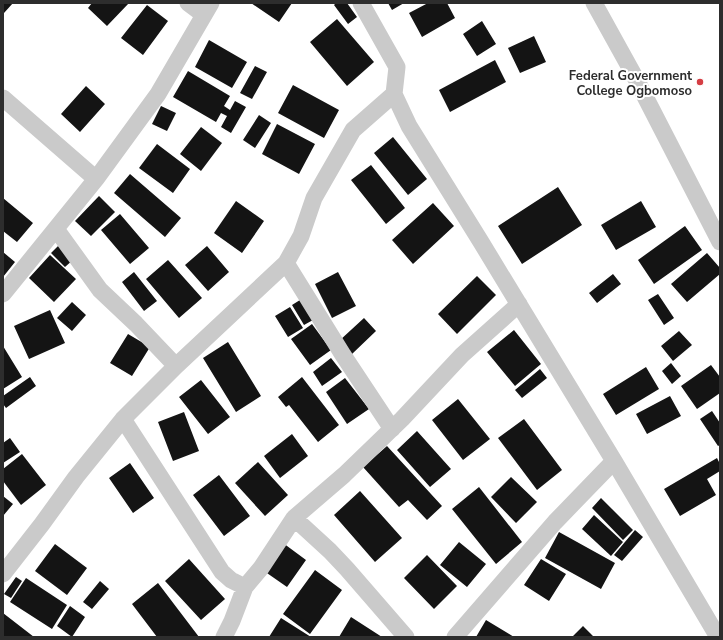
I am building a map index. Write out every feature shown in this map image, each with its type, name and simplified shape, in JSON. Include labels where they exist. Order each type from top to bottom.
[{"type":"street","points":[[3,294],[96,179],[158,94],[208,9],[188,3]]},
{"type":"street","points":[[361,3],[397,67],[394,94],[409,126],[614,461],[716,634]]},
{"type":"street","points":[[594,3],[635,77],[720,242]]},
{"type":"street","points":[[3,574],[76,477],[124,418],[176,366],[286,263],[301,236],[314,198],[353,130],[394,94]]},
{"type":"street","points":[[3,98],[96,179]]},
{"type":"street","points":[[56,229],[100,290],[136,324],[176,366]]},
{"type":"street","points":[[286,263],[343,355],[392,429]]},
{"type":"street","points":[[224,637],[245,587],[261,568],[294,518],[344,475],[392,429],[462,355],[519,304]]},
{"type":"street","points":[[124,418],[222,572],[231,580],[245,587]]},
{"type":"street","points":[[455,637],[555,522],[614,461]]},
{"type":"street","points":[[294,518],[347,568],[406,637]]},
{"type":"building","points":[[3,3],[13,3],[4,13],[3,12]]},
{"type":"building","points":[[92,3],[129,3],[107,26],[88,8]]},
{"type":"building","points":[[251,3],[292,3],[279,22]]},
{"type":"building","points":[[336,3],[347,3],[357,17],[348,24],[334,5]]},
{"type":"building","points":[[388,3],[404,3],[392,10]]},
{"type":"building","points":[[428,3],[447,3],[455,18],[422,37],[409,13]]},
{"type":"building","points":[[147,5],[168,21],[143,55],[121,38]]},
{"type":"building","points":[[337,19],[374,62],[347,86],[310,42]]},
{"type":"building","points":[[482,21],[496,44],[477,56],[463,34]]},
{"type":"building","points":[[534,36],[546,62],[520,73],[508,48]]},
{"type":"building","points":[[209,40],[247,62],[232,88],[195,67]]},
{"type":"building","points":[[495,60],[506,82],[450,112],[439,90]]},
{"type":"building","points":[[255,66],[267,72],[252,99],[240,93]]},
{"type":"building","points":[[188,71],[230,96],[224,106],[230,110],[235,101],[246,107],[231,133],[221,127],[227,116],[221,113],[216,122],[173,97]]},
{"type":"building","points":[[293,85],[339,110],[324,138],[278,113]]},
{"type":"building","points":[[86,86],[105,104],[80,132],[61,114]]},
{"type":"building","points":[[161,106],[176,113],[167,131],[152,124]]},
{"type":"building","points":[[259,115],[271,123],[255,148],[243,140]]},
{"type":"building","points":[[277,124],[315,144],[299,174],[262,154]]},
{"type":"building","points":[[201,127],[222,143],[201,171],[180,154]]},
{"type":"building","points":[[393,137],[427,179],[408,195],[374,153]]},
{"type":"building","points":[[157,144],[190,169],[173,193],[139,168]]},
{"type":"building","points":[[371,165],[405,208],[386,224],[351,180]]},
{"type":"building","points":[[130,174],[181,218],[165,237],[114,193]]},
{"type":"building","points":[[558,187],[582,225],[522,264],[498,226]]},
{"type":"building","points":[[99,196],[115,212],[91,236],[75,221]]},
{"type":"building","points":[[3,198],[33,223],[17,242],[3,231]]},
{"type":"building","points":[[236,201],[264,221],[242,253],[214,233]]},
{"type":"building","points":[[641,201],[656,227],[616,250],[601,225]]},
{"type":"building","points":[[433,203],[454,226],[413,264],[392,240]]},
{"type":"building","points":[[120,214],[149,248],[130,264],[101,230]]},
{"type":"building","points":[[685,226],[702,250],[654,284],[638,260]]},
{"type":"building","points":[[60,244],[74,259],[65,267],[51,253]]},
{"type":"building","points":[[207,246],[229,272],[208,291],[185,265]]},
{"type":"building","points":[[3,252],[15,262],[3,277]]},
{"type":"building","points":[[707,253],[720,268],[720,274],[687,302],[671,284]]},
{"type":"building","points":[[50,255],[76,279],[54,302],[29,278]]},
{"type":"building","points":[[168,260],[202,298],[179,318],[146,279]]},
{"type":"building","points":[[134,272],[157,301],[144,311],[122,282]]},
{"type":"building","points":[[338,272],[356,306],[332,318],[315,284]]},
{"type":"building","points":[[613,274],[621,284],[597,303],[589,293]]},
{"type":"building","points":[[477,276],[496,295],[457,334],[438,314]]},
{"type":"building","points":[[658,294],[674,318],[664,325],[648,300]]},
{"type":"building","points":[[300,300],[313,320],[304,325],[292,305]]},
{"type":"building","points":[[72,302],[86,315],[72,331],[57,318]]},
{"type":"building","points":[[290,307],[303,328],[288,337],[275,316]]},
{"type":"building","points":[[50,310],[65,343],[29,359],[14,326]]},
{"type":"building","points":[[364,318],[376,331],[352,354],[339,341]]},
{"type":"building","points":[[312,324],[331,350],[310,365],[291,339]]},
{"type":"building","points":[[514,330],[541,364],[515,386],[487,352]]},
{"type":"building","points":[[679,331],[692,345],[673,361],[661,346]]},
{"type":"building","points":[[128,334],[150,347],[132,376],[110,363]]},
{"type":"building","points":[[228,342],[261,396],[236,412],[203,358]]},
{"type":"building","points":[[3,346],[22,377],[3,389]]},
{"type":"building","points":[[331,358],[342,372],[322,386],[313,372]]},
{"type":"building","points":[[671,363],[681,376],[672,384],[662,371]]},
{"type":"building","points":[[711,365],[720,377],[720,393],[697,409],[681,386]]},
{"type":"building","points":[[646,367],[659,389],[616,415],[603,394]]},
{"type":"building","points":[[540,369],[547,378],[522,398],[515,390]]},
{"type":"building","points":[[30,377],[36,386],[6,408],[3,404],[3,396]]},
{"type":"building","points":[[302,377],[339,425],[318,442],[289,405],[286,407],[278,397]]},
{"type":"building","points":[[345,378],[369,409],[347,424],[326,392]]},
{"type":"building","points":[[201,380],[230,417],[208,434],[179,397]]},
{"type":"building","points":[[670,396],[681,416],[647,434],[636,414]]},
{"type":"building","points":[[458,399],[490,439],[463,460],[432,420]]},
{"type":"building","points":[[712,411],[720,423],[720,445],[718,446],[700,419]]},
{"type":"building","points":[[184,412],[199,451],[173,461],[158,422]]},
{"type":"building","points":[[524,419],[562,470],[537,490],[498,438]]},
{"type":"building","points":[[417,431],[451,469],[430,487],[397,450]]},
{"type":"building","points":[[292,434],[308,456],[280,478],[264,456]]},
{"type":"building","points":[[10,438],[20,452],[3,463],[3,443]]},
{"type":"building","points":[[387,446],[442,506],[427,520],[408,500],[399,507],[363,467]]},
{"type":"building","points":[[22,454],[46,485],[21,505],[3,481],[3,469]]},
{"type":"building","points":[[717,458],[720,464],[720,471],[707,479],[716,495],[680,516],[664,489]]},
{"type":"building","points":[[258,462],[288,495],[265,516],[235,483]]},
{"type":"building","points":[[130,463],[154,498],[133,513],[109,478]]},
{"type":"building","points":[[219,475],[250,516],[224,536],[193,495]]},
{"type":"building","points":[[511,477],[537,502],[516,523],[491,497]]},
{"type":"building","points":[[479,487],[522,542],[496,564],[452,509]]},
{"type":"building","points":[[360,491],[402,538],[375,562],[334,515]]},
{"type":"building","points":[[3,496],[13,504],[3,516]]},
{"type":"building","points":[[601,498],[633,530],[623,540],[592,508]]},
{"type":"building","points":[[594,515],[623,542],[611,556],[582,529]]},
{"type":"building","points":[[635,530],[643,537],[622,561],[614,555]]},
{"type":"building","points":[[559,532],[615,563],[601,589],[545,558]]},
{"type":"building","points":[[459,542],[486,564],[467,587],[440,565]]},
{"type":"building","points":[[283,543],[306,560],[287,587],[264,571]]},
{"type":"building","points":[[55,544],[87,568],[67,595],[35,571]]},
{"type":"building","points":[[427,555],[457,586],[434,609],[404,578]]},
{"type":"building","points":[[189,559],[225,599],[201,620],[165,581]]},
{"type":"building","points":[[541,559],[566,574],[549,601],[524,585]]},
{"type":"building","points":[[315,570],[342,590],[310,634],[283,614]]},
{"type":"building","points":[[16,577],[22,581],[11,598],[4,594]]},
{"type":"building","points":[[26,578],[67,605],[52,629],[10,602]]},
{"type":"building","points":[[100,581],[109,589],[92,609],[83,602]]},
{"type":"building","points":[[158,583],[199,637],[157,637],[132,604]]},
{"type":"building","points":[[70,606],[85,617],[72,637],[57,626]]},
{"type":"building","points":[[3,613],[34,637],[3,637]]},
{"type":"building","points":[[351,617],[382,637],[339,637]]},
{"type":"building","points":[[281,618],[311,637],[269,637]]},
{"type":"building","points":[[486,620],[514,637],[476,637]]},
{"type":"building","points":[[583,626],[594,637],[572,637]]},
{"type":"place","name":"Federal Government College Ogbomoso","points":[[700,82]]}]
